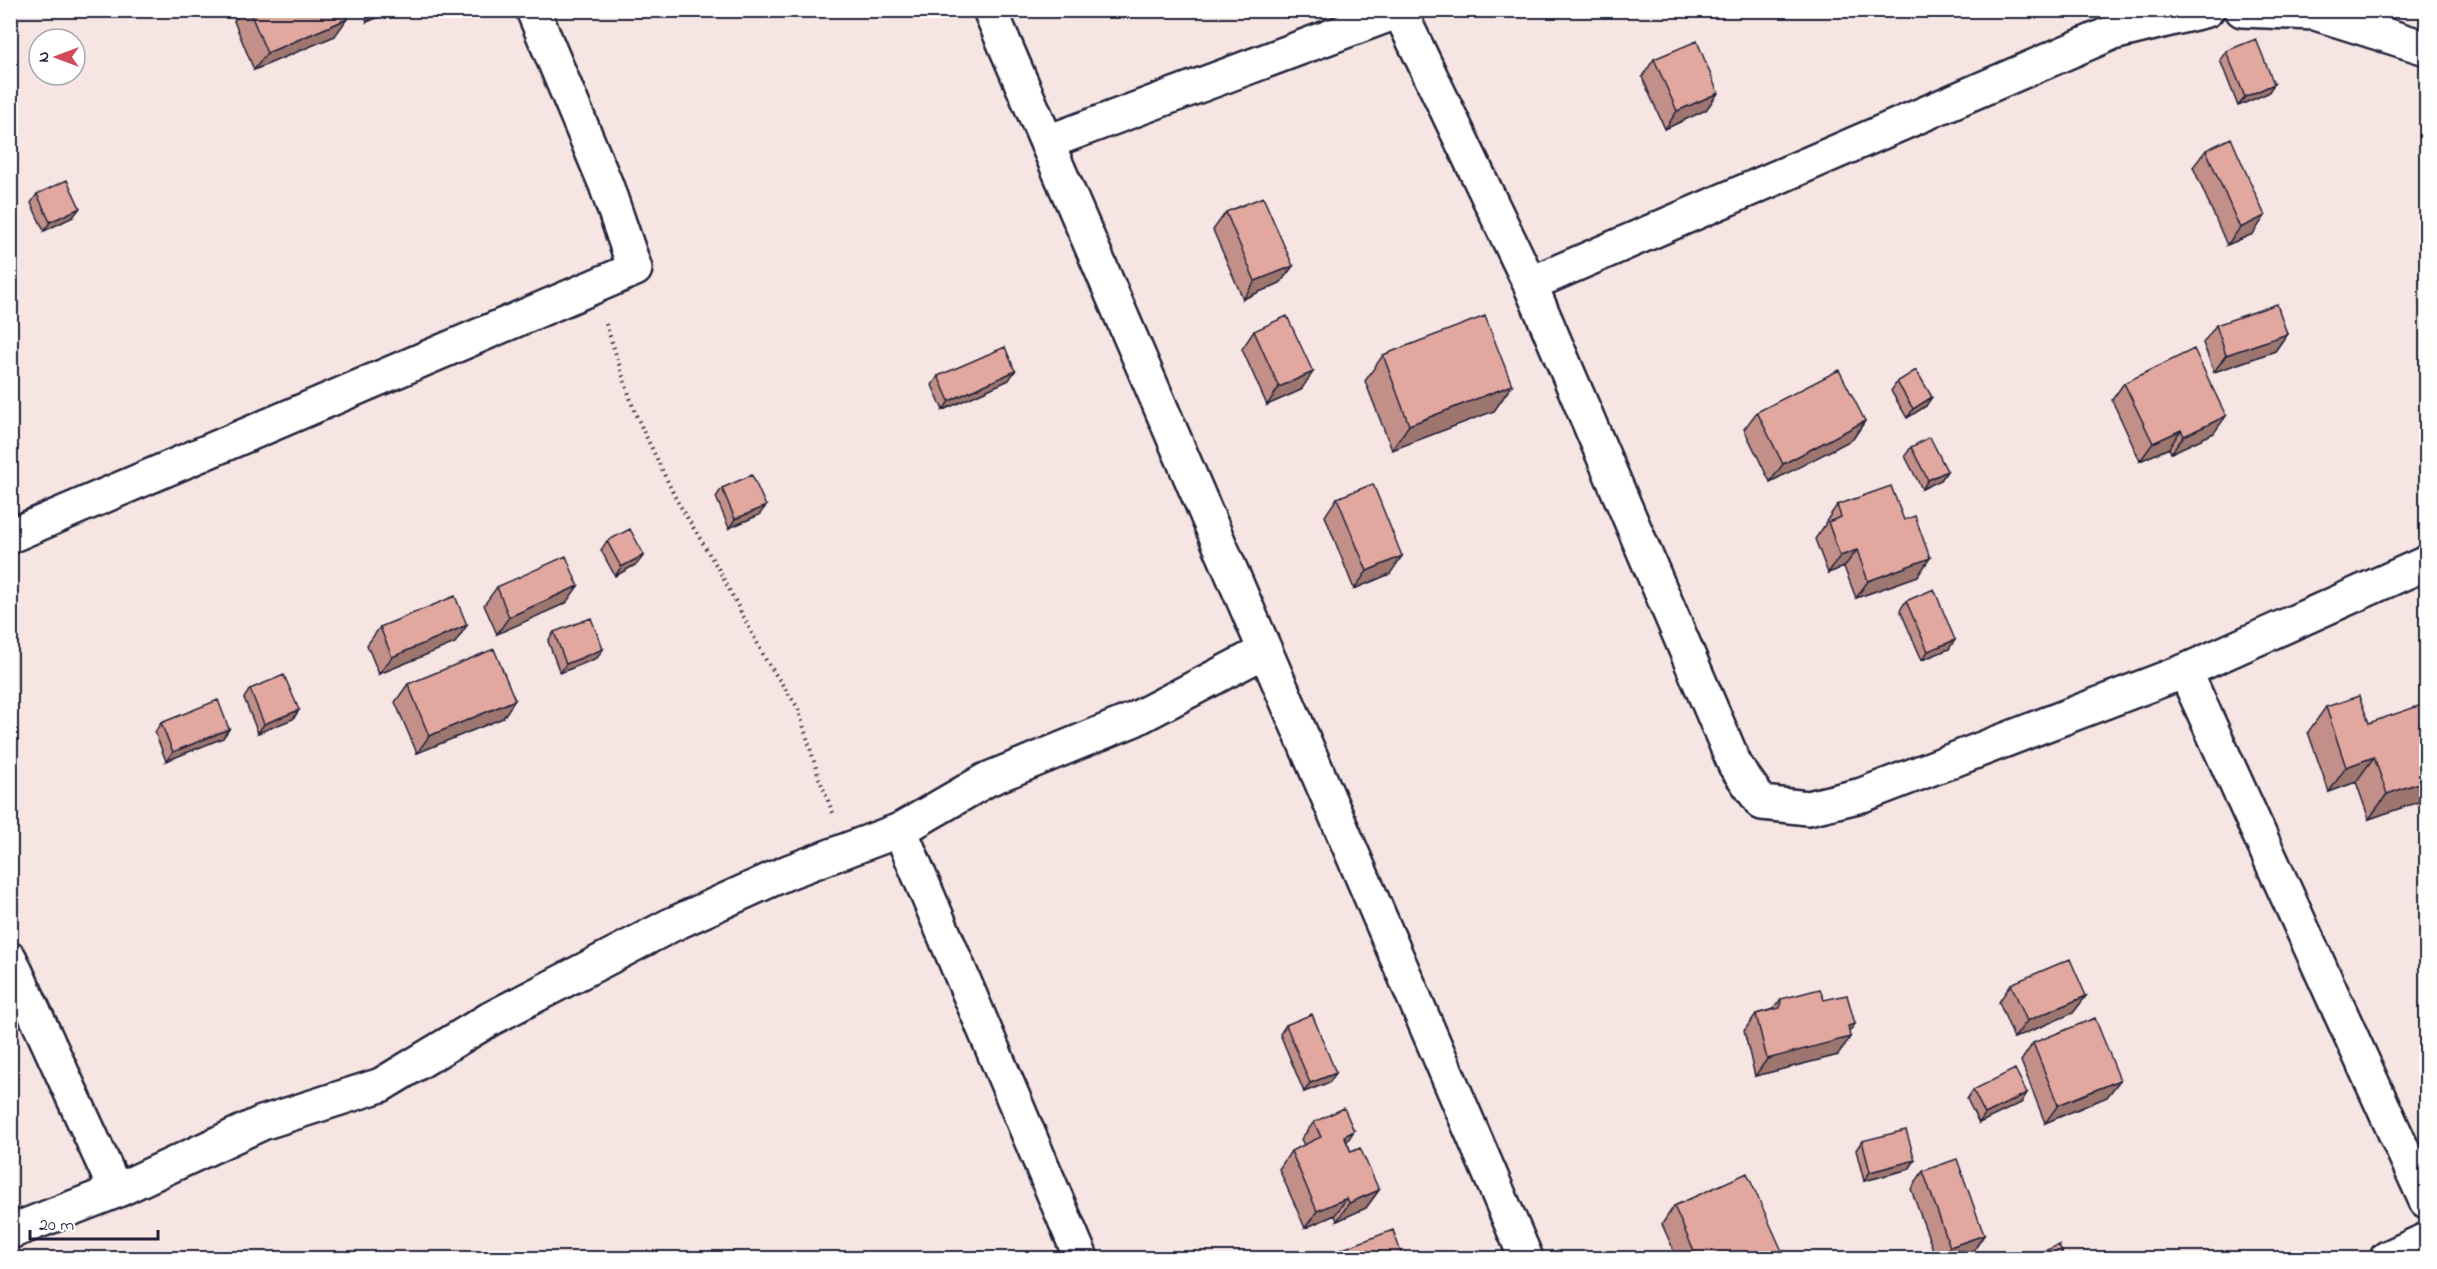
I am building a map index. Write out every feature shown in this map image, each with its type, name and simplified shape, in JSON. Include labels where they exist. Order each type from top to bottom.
[{"type":"street","points":[[10,536],[635,269],[606,185],[533,10]]},
{"type":"street","points":[[990,10],[1526,1258]]},
{"type":"street","points":[[1530,284],[2109,34],[2207,10]]},
{"type":"street","points":[[2242,10],[2315,13],[2427,48]]},
{"type":"street","points":[[1048,142],[1399,11],[1530,284],[1735,765],[1762,802],[1808,808],[1862,795],[2185,671],[2427,562]]},
{"type":"street","points":[[10,1232],[116,1191],[262,1124],[381,1085],[490,1019],[671,925],[788,872],[900,830],[986,780],[1135,719],[1265,651]]},
{"type":"street","points":[[2185,671],[2427,1201]]},
{"type":"street","points":[[900,830],[1081,1258]]},
{"type":"street","points":[[10,959],[116,1191]]},
{"type":"street","points":[[2387,1258],[2427,1240]]},
{"type":"path","points":[[594,286],[635,413],[676,499],[719,570],[766,660],[798,708],[819,778],[849,849]]},
{"type":"building","points":[[249,10],[344,10],[347,19],[267,53]]},
{"type":"building","points":[[2256,39],[2274,84],[2245,97],[2226,51]]},
{"type":"building","points":[[1697,41],[1718,93],[1677,111],[1654,59]]},
{"type":"building","points":[[2231,138],[2265,216],[2240,228],[2206,150]]},
{"type":"building","points":[[67,180],[80,208],[50,222],[37,194]]},
{"type":"building","points":[[1263,197],[1293,266],[1255,281],[1226,212]]},
{"type":"building","points":[[2277,304],[2287,334],[2226,355],[2216,325]]},
{"type":"building","points":[[1287,316],[1313,372],[1279,387],[1254,331]]},
{"type":"building","points":[[1485,316],[1512,385],[1409,425],[1383,355]]},
{"type":"building","points":[[1005,347],[1015,371],[949,401],[938,376]]},
{"type":"building","points":[[2194,349],[2226,416],[2184,436],[2181,430],[2153,443],[2124,383]]},
{"type":"building","points":[[1839,370],[1865,421],[1783,464],[1757,412]]},
{"type":"building","points":[[1916,370],[1932,397],[1913,409],[1897,382]]},
{"type":"building","points":[[1930,437],[1947,471],[1928,480],[1911,447]]},
{"type":"building","points":[[752,475],[766,506],[735,519],[722,488]]},
{"type":"building","points":[[1373,484],[1402,556],[1367,571],[1337,498]]},
{"type":"building","points":[[1891,486],[1904,520],[1915,516],[1930,558],[1868,581],[1857,550],[1840,556],[1828,522],[1841,517],[1837,505]]},
{"type":"building","points":[[630,529],[644,555],[621,567],[607,541]]},
{"type":"building","points":[[566,556],[578,586],[509,617],[497,587]]},
{"type":"building","points":[[1934,589],[1955,640],[1928,651],[1906,601]]},
{"type":"building","points":[[455,596],[467,625],[392,657],[380,627]]},
{"type":"building","points":[[591,618],[603,649],[566,664],[554,632]]},
{"type":"building","points":[[494,649],[515,700],[429,736],[408,684]]},
{"type":"building","points":[[284,675],[299,710],[264,724],[250,689]]},
{"type":"building","points":[[2359,696],[2369,723],[2427,703],[2427,780],[2387,794],[2374,757],[2346,767],[2326,707]]},
{"type":"building","points":[[218,700],[229,729],[173,752],[161,723]]},
{"type":"building","points":[[2070,959],[2086,996],[2027,1021],[2011,984]]},
{"type":"building","points":[[1820,989],[1824,1000],[1847,995],[1855,1024],[1848,1026],[1850,1037],[1767,1059],[1756,1014],[1780,1008],[1781,999]]},
{"type":"building","points":[[1312,1014],[1336,1073],[1310,1083],[1286,1025]]},
{"type":"building","points":[[2095,1018],[2120,1080],[2058,1105],[2033,1043]]},
{"type":"building","points":[[2015,1069],[2027,1093],[1985,1114],[1973,1090]]},
{"type":"building","points":[[1344,1108],[1354,1131],[1344,1136],[1351,1152],[1360,1148],[1379,1190],[1349,1203],[1347,1198],[1317,1211],[1291,1151],[1321,1137],[1314,1122]]},
{"type":"building","points":[[1906,1130],[1915,1160],[1870,1172],[1862,1141]]},
{"type":"building","points":[[1957,1159],[1984,1235],[1950,1247],[1923,1171]]},
{"type":"building","points":[[1747,1173],[1782,1251],[1766,1258],[1697,1258],[1674,1206]]},
{"type":"building","points":[[1393,1230],[1403,1258],[1337,1258],[1335,1252]]},
{"type":"building","points":[[2059,1245],[2064,1258],[2026,1258]]}]
